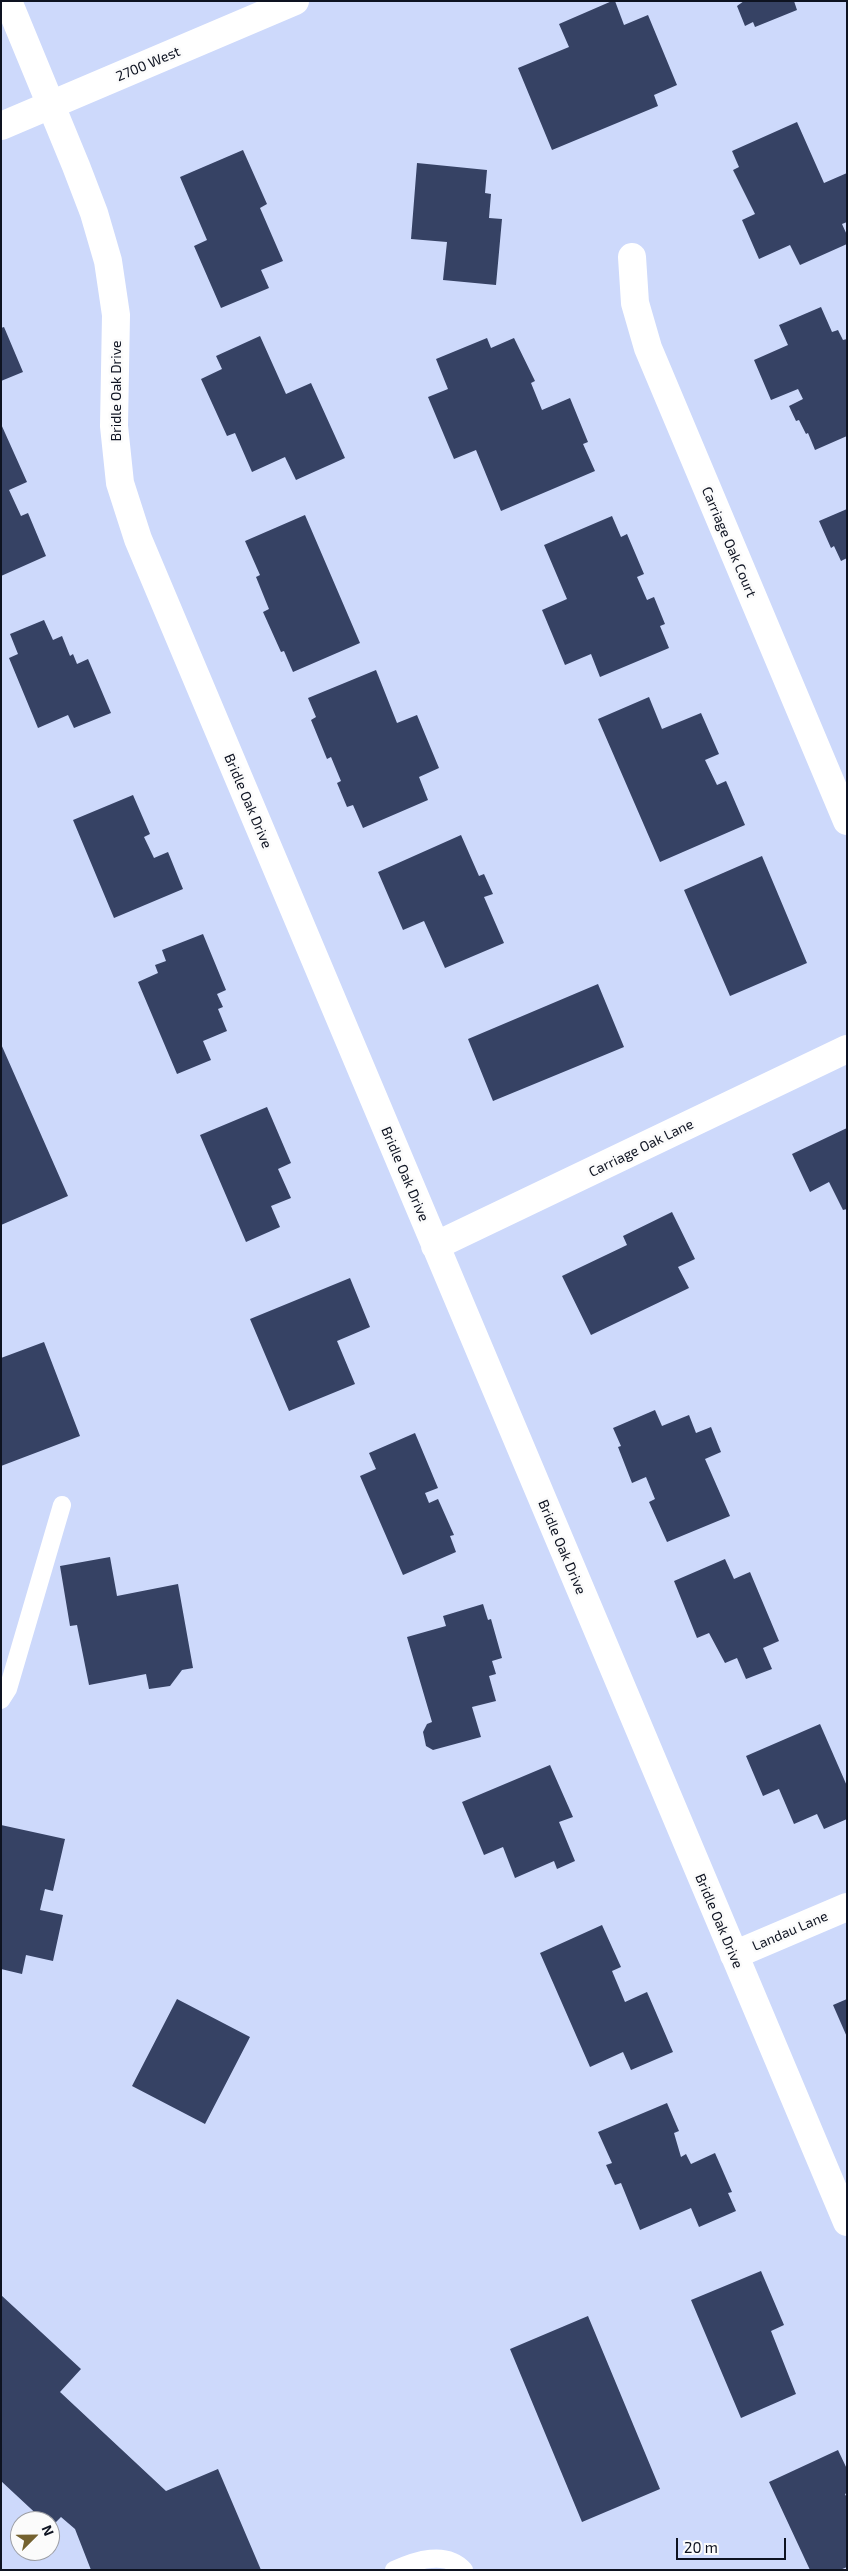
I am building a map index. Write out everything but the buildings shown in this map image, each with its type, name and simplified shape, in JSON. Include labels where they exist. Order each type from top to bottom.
[{"type":"street","name":"Bridle Oak Drive","points":[[8,1],[94,213],[108,261],[116,315],[114,426],[120,483],[138,539],[847,2222]]},
{"type":"street","name":"2700 West","points":[[1,126],[295,1]]},
{"type":"street","name":"Carriage Oak Court","points":[[632,257],[635,303],[648,348],[847,821]]},
{"type":"street","name":"Carriage Oak Lane","points":[[435,1246],[847,1049]]},
{"type":"street","name":"Landau Lane","points":[[734,1956],[847,1907]]},
{"type":"lane","points":[[1,1700],[8,1689],[62,1505]]},
{"type":"lane","points":[[394,2570],[426,2559],[445,2558],[459,2564],[464,2570]]}]
